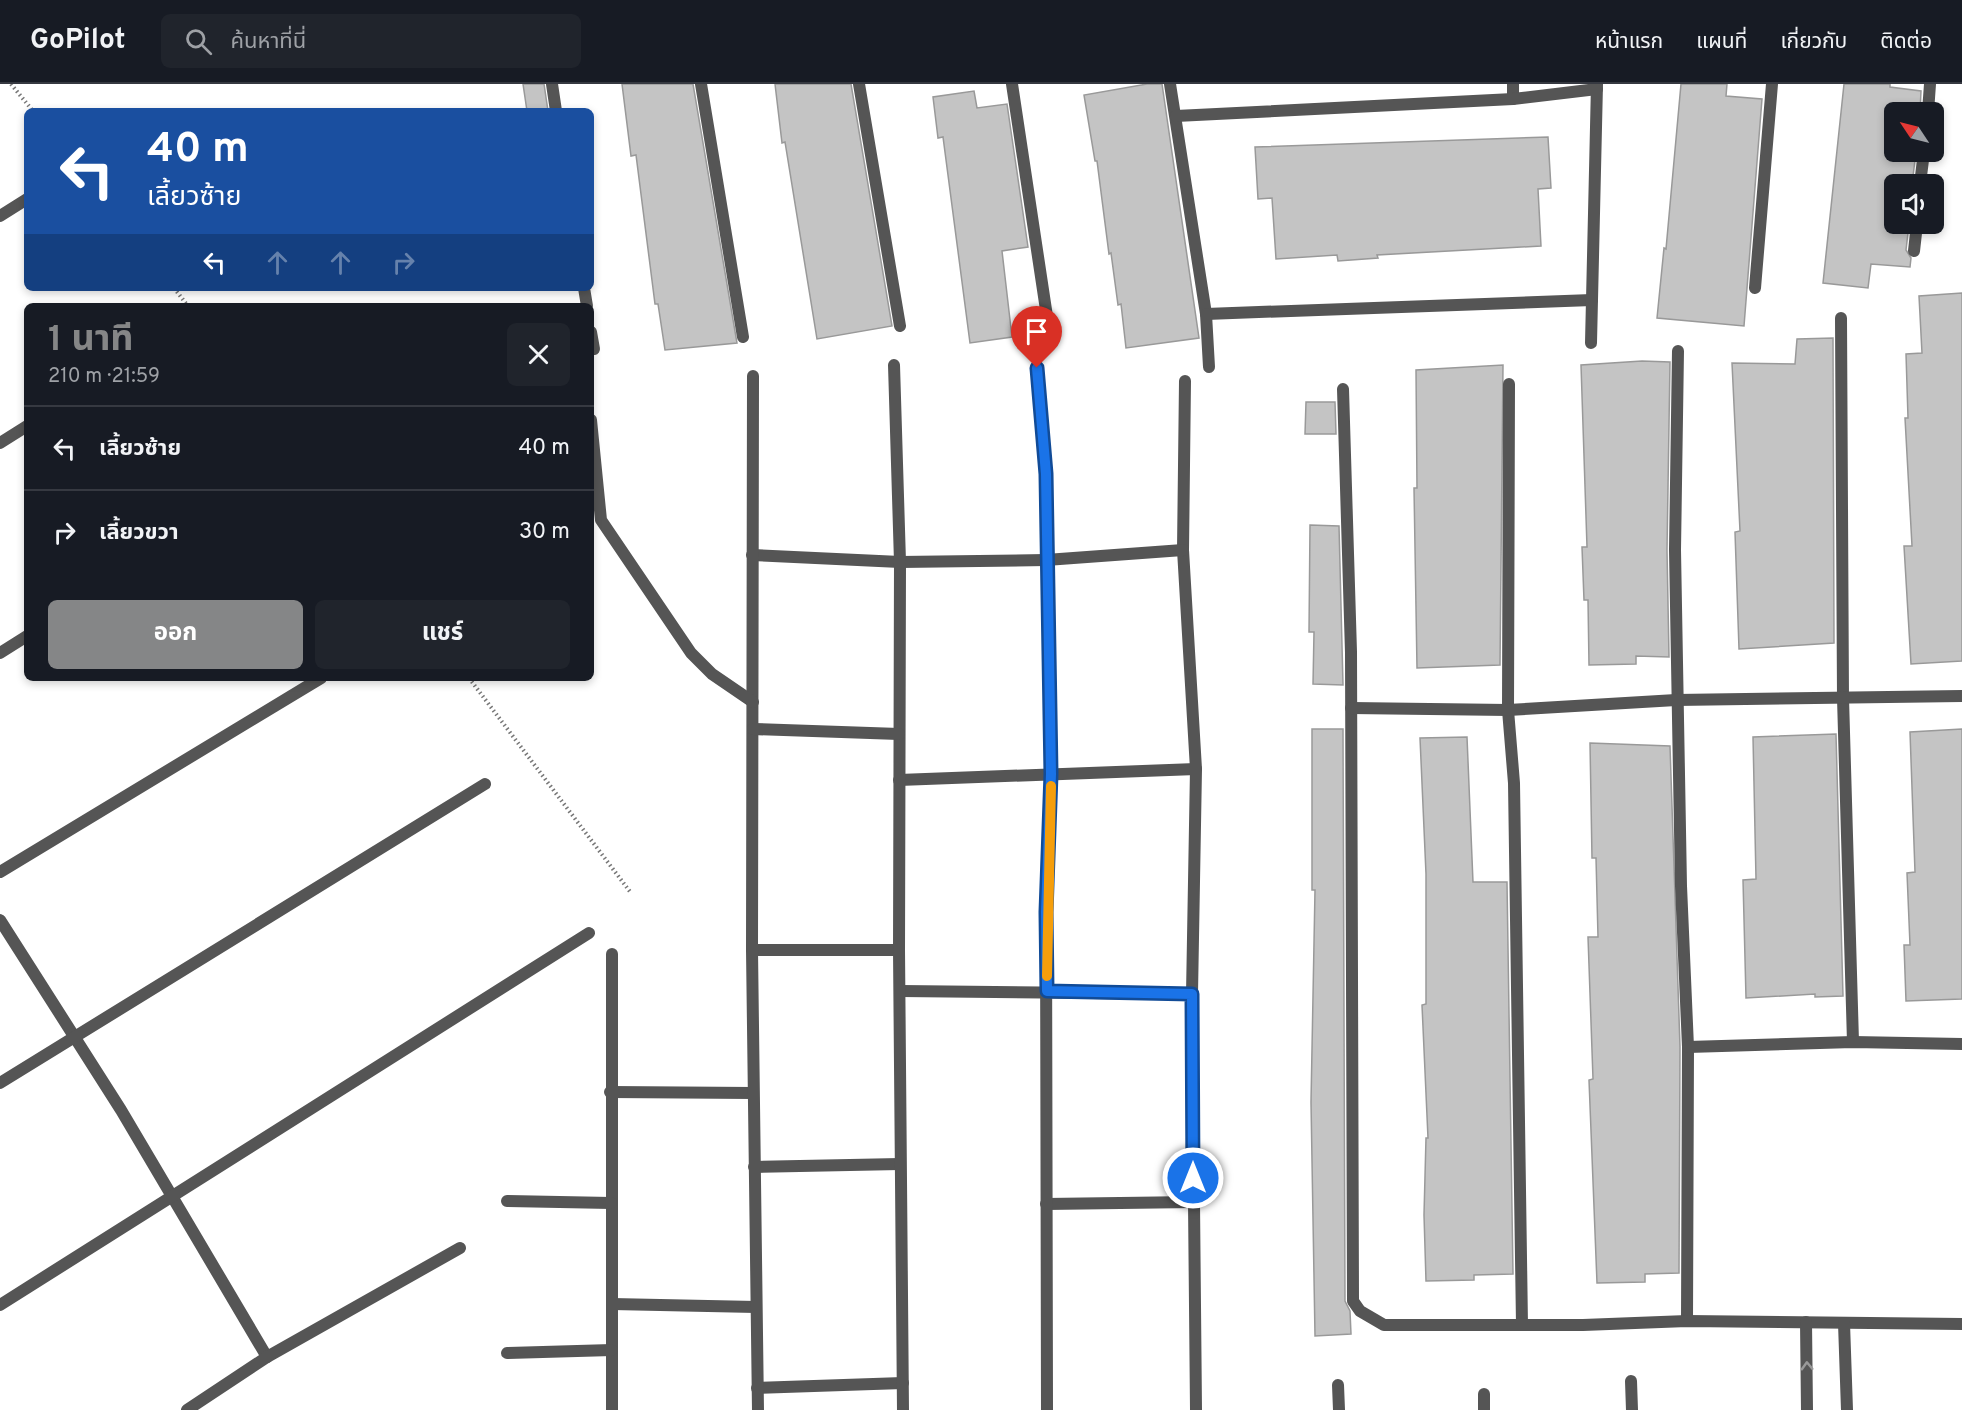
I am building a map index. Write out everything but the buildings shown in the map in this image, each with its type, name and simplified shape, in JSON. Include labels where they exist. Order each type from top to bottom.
[{"type":"street","points":[[552,84],[556,108]]},
{"type":"street","points":[[701,84],[743,337]]},
{"type":"street","points":[[859,84],[900,326]]},
{"type":"street","points":[[1012,84],[1051,343]]},
{"type":"street","points":[[1170,84],[1206,314],[1209,367]]},
{"type":"street","points":[[1514,84],[1514,99]]},
{"type":"street","points":[[1755,288],[1772,84]]},
{"type":"street","points":[[1929,102],[1930,84]]},
{"type":"street","points":[[1176,116],[1514,99],[1597,86],[1591,343]]},
{"type":"street","points":[[0,216],[24,201]]},
{"type":"street","points":[[1914,251],[1916,234]]},
{"type":"street","points":[[1206,314],[1592,300]]},
{"type":"street","points":[[1841,318],[1843,698],[1852,1042]]},
{"type":"street","points":[[1678,351],[1675,550],[1676,700],[1688,1047],[1687,1321]]},
{"type":"street","points":[[894,365],[900,562],[898,950],[901,991],[900,1164],[903,1410]]},
{"type":"street","points":[[1037,368],[1046,474],[1051,774],[1046,912],[1047,1410]]},
{"type":"street","points":[[753,376],[752,950],[758,1410]]},
{"type":"street","points":[[1185,381],[1183,550],[1196,769],[1192,994],[1196,1410]]},
{"type":"street","points":[[1509,384],[1508,710],[1514,783],[1521,1325]]},
{"type":"street","points":[[1343,389],[1351,708],[1353,1301],[1360,1311],[1384,1325],[1521,1325],[1687,1321],[1962,1324]]},
{"type":"street","points":[[0,443],[24,428]]},
{"type":"street","points":[[594,459],[601,519],[691,652],[712,674],[753,702]]},
{"type":"street","points":[[752,555],[900,562],[1046,560],[1183,550]]},
{"type":"street","points":[[0,652],[24,638]]},
{"type":"street","points":[[0,872],[316,681]]},
{"type":"street","points":[[1351,708],[1508,710],[1676,700],[1962,696]]},
{"type":"street","points":[[753,729],[899,734]]},
{"type":"street","points":[[899,780],[1196,769]]},
{"type":"street","points":[[0,1083],[485,784]]},
{"type":"street","points":[[0,920],[172,1197],[267,1357]]},
{"type":"street","points":[[0,1305],[589,933]]},
{"type":"street","points":[[752,950],[898,950]]},
{"type":"street","points":[[612,954],[610,1092],[612,1410]]},
{"type":"street","points":[[901,991],[1192,994]]},
{"type":"street","points":[[1688,1047],[1852,1042],[1962,1044]]},
{"type":"street","points":[[610,1092],[753,1093]]},
{"type":"street","points":[[754,1167],[900,1164]]},
{"type":"street","points":[[507,1201],[611,1203]]},
{"type":"street","points":[[1046,1204],[1194,1202]]},
{"type":"street","points":[[187,1410],[267,1357],[460,1248]]},
{"type":"street","points":[[612,1304],[756,1307]]},
{"type":"street","points":[[1806,1323],[1807,1410]]},
{"type":"street","points":[[1844,1323],[1847,1410]]},
{"type":"street","points":[[507,1353],[612,1350]]},
{"type":"street","points":[[1631,1381],[1632,1410]]},
{"type":"street","points":[[757,1388],[903,1383]]},
{"type":"street","points":[[1338,1385],[1339,1410]]},
{"type":"street","points":[[1484,1394],[1484,1410]]},
{"type":"path","points":[[11,84],[31,108]]},
{"type":"path","points":[[176,291],[186,303]]},
{"type":"path","points":[[471,681],[631,893]]},
{"type":"slow traffic","points":[[1047,976],[1046,912],[1051,786]]},
{"type":"route","points":[[1037,368],[1046,474],[1051,774],[1046,912],[1047,991],[1192,994],[1193,1178]]}]
